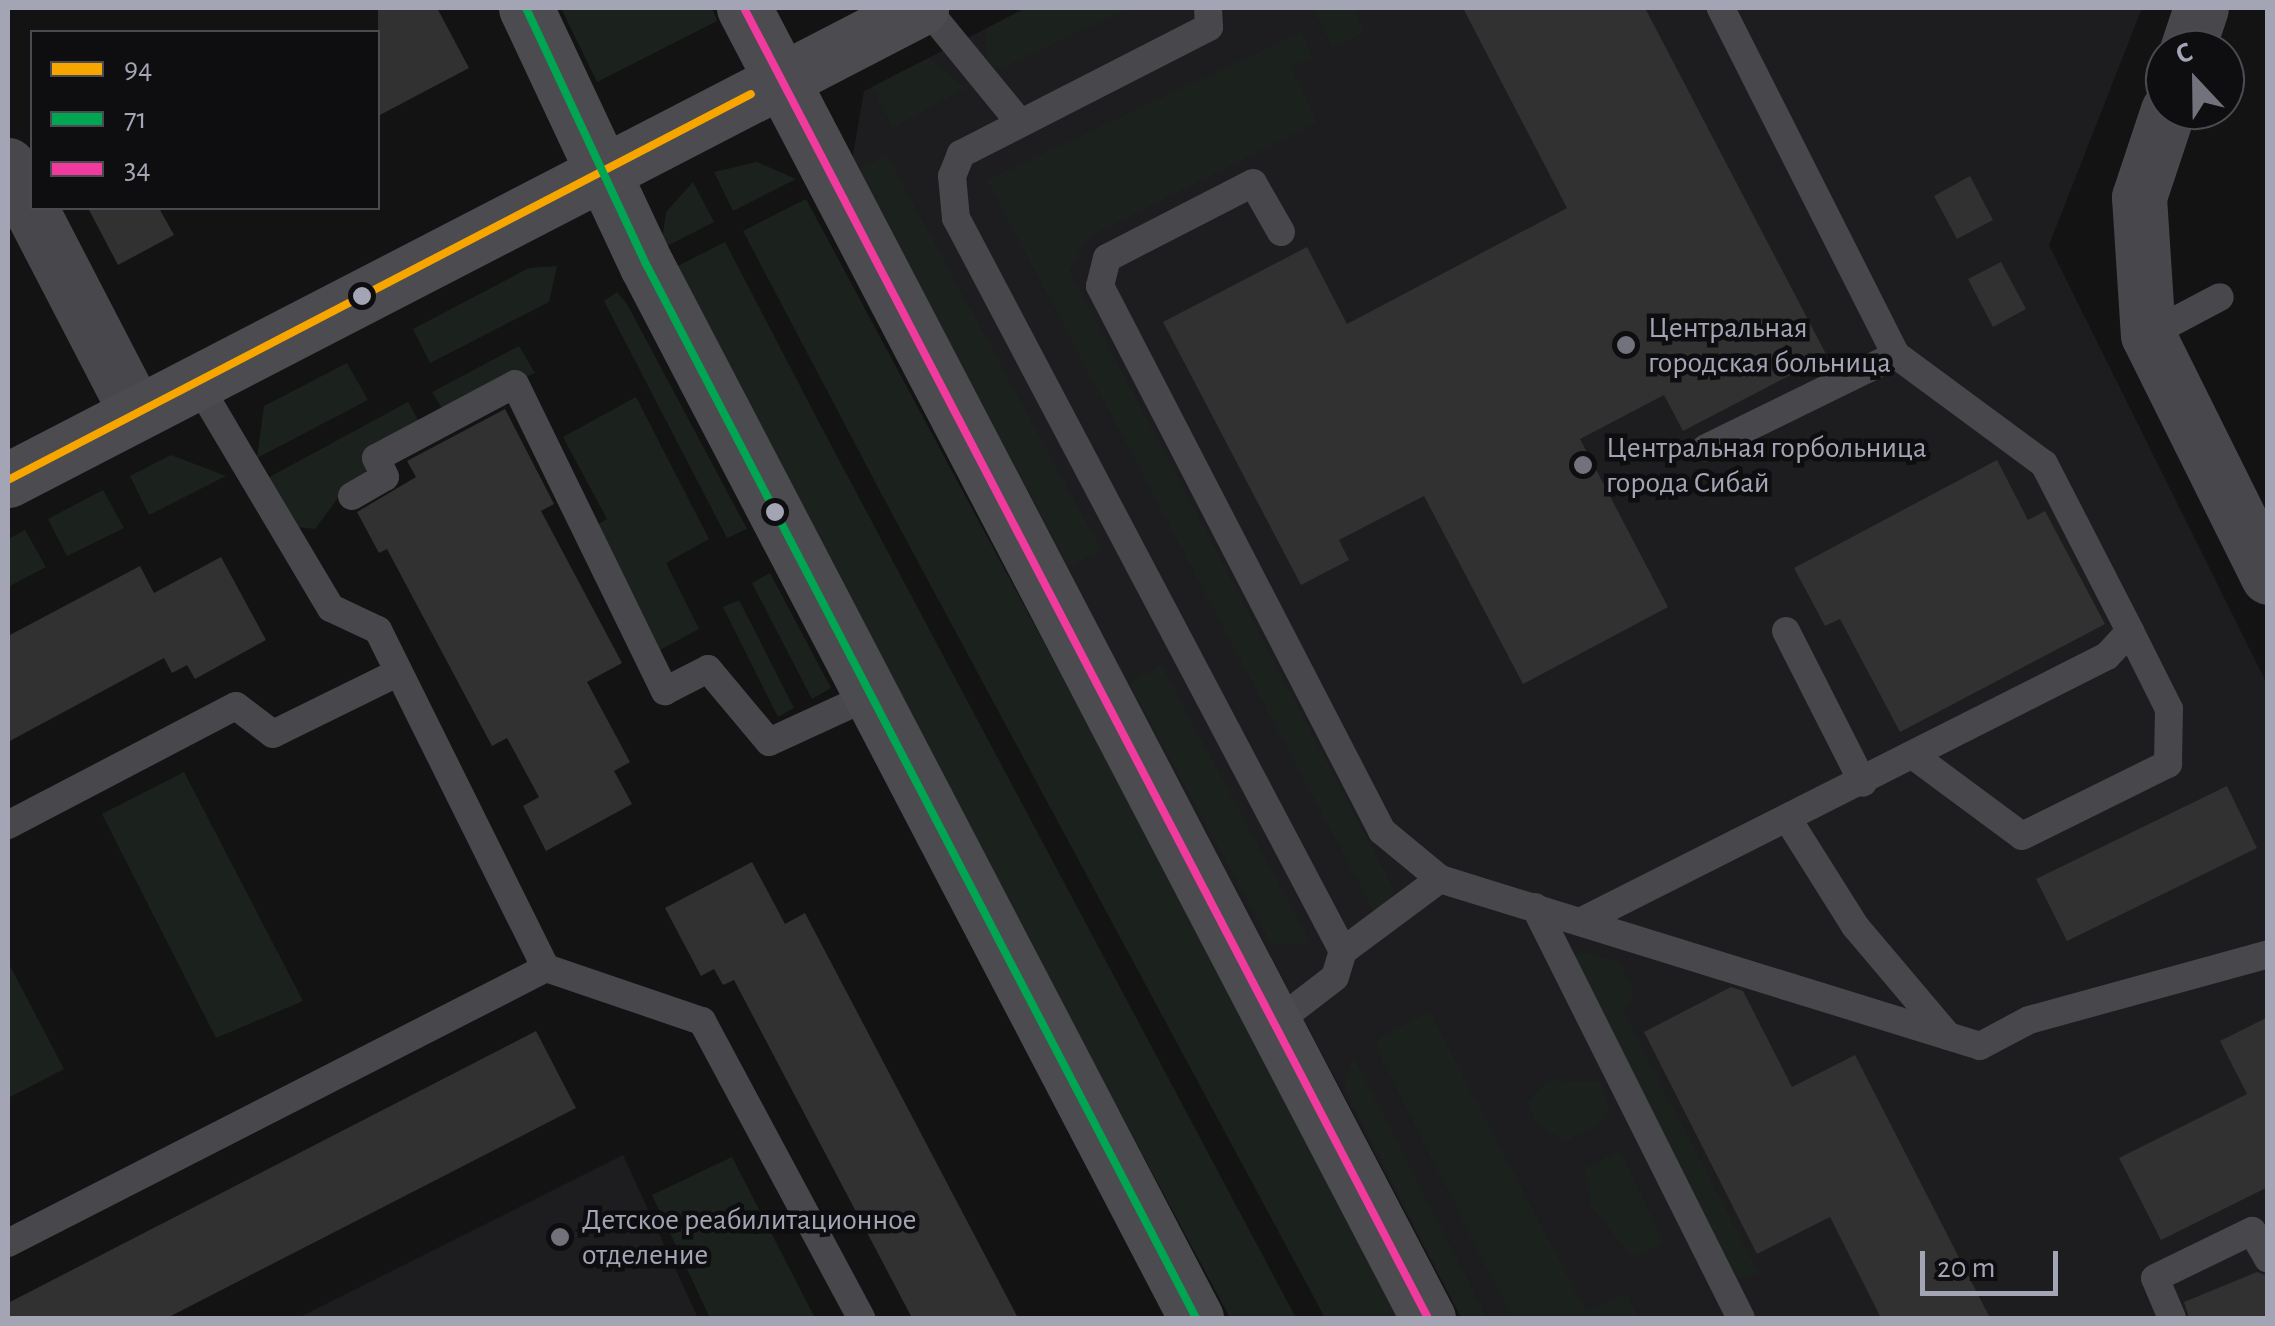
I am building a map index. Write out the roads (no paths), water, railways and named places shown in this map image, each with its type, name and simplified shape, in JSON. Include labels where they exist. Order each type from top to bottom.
[{"type":"main road","points":[[526,8],[601,168],[870,695],[1196,1318]]},
{"type":"main road","points":[[744,8],[778,80],[1428,1318]]},
{"type":"main road","points":[[8,480],[601,168],[924,8]]},
{"type":"street","points":[[2161,130],[2138,198],[2148,335],[2268,578]]},
{"type":"street","points":[[8,165],[30,207]]},
{"type":"street","points":[[31,210],[136,412]]},
{"type":"lane","points":[[924,8],[1020,123]]},
{"type":"lane","points":[[1208,8],[1210,27],[961,154],[952,176],[956,218],[1343,951]]},
{"type":"lane","points":[[1721,8],[1896,355],[2044,464],[2169,708],[2168,764],[2022,836],[1914,756]]},
{"type":"lane","points":[[1281,232],[1253,183],[1107,258],[1100,286],[1382,831],[1440,879],[1980,1046],[2029,1020],[2268,954]]},
{"type":"lane","points":[[2148,335],[2220,297]]},
{"type":"lane","points":[[1706,448],[1896,355]]},
{"type":"lane","points":[[196,381],[331,608],[378,630],[546,968],[702,1021],[861,1318]]},
{"type":"lane","points":[[352,496],[385,476],[376,458],[515,384],[665,691],[708,669],[770,742],[870,695]]},
{"type":"lane","points":[[1786,631],[1863,783]]},
{"type":"lane","points":[[1582,921],[1789,821],[2107,656],[2130,631]]},
{"type":"lane","points":[[8,824],[236,706],[273,734],[399,672]]},
{"type":"lane","points":[[1789,821],[1856,926],[1948,1036]]},
{"type":"lane","points":[[1273,1025],[1336,977],[1343,951],[1440,879]]},
{"type":"lane","points":[[1535,907],[1741,1318]]},
{"type":"lane","points":[[8,1243],[546,968]]},
{"type":"lane","points":[[2172,1318],[2155,1278],[2252,1231],[2268,1260]]},
{"type":"place","name":"Центральная городская больница","points":[[1626,345]]},
{"type":"place","name":"Центральная горбольница города Сибай","points":[[1583,465]]},
{"type":"place","name":"Детское реабилитационное отделение","points":[[560,1237]]}]
